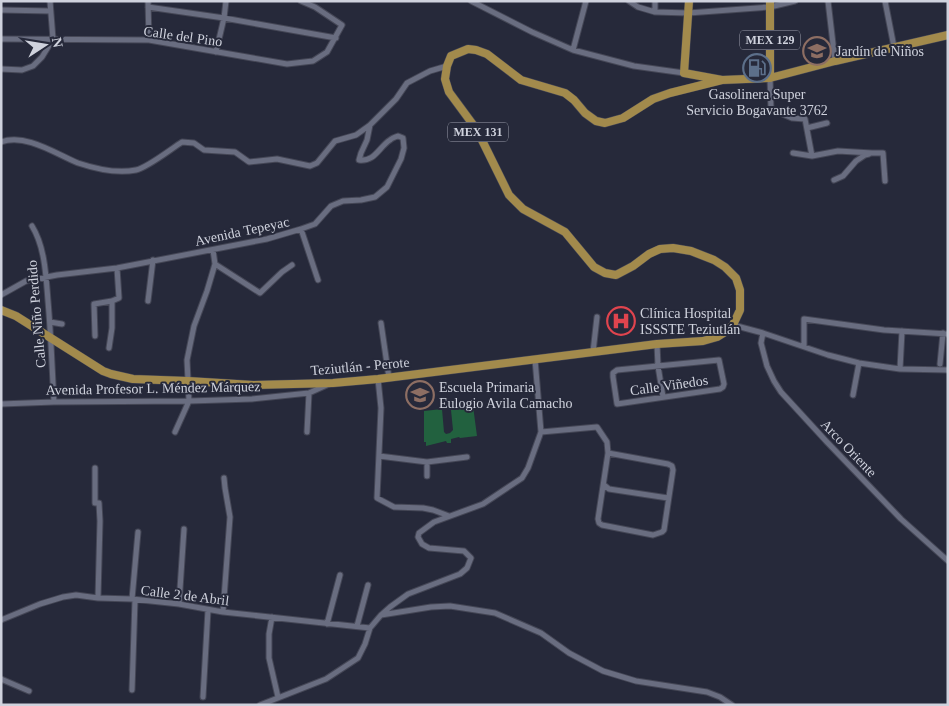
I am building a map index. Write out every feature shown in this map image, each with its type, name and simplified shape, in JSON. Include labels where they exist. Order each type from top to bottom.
[{"type":"main road","points":[[684,73],[689,1]]},
{"type":"main road","name":"MEX 129","points":[[770,4],[770,78]]},
{"type":"main road","name":"MEX 129","points":[[684,73],[722,80],[770,78],[948,35]]},
{"type":"main road","points":[[447,66],[451,56],[468,49],[476,50],[487,54],[521,80],[565,93],[585,113],[596,121],[605,123],[624,118],[653,98],[722,80]]},
{"type":"main road","name":"MEX 131","points":[[447,66],[445,79],[449,92],[477,130],[509,194],[523,209],[565,232],[594,267],[604,273],[616,275],[623,272],[649,254],[660,249],[673,248],[691,251],[714,260],[725,267],[736,278],[740,290],[740,310],[733,325]]},
{"type":"main road","name":"Teziutlán - Perote","points":[[1,310],[16,316],[111,374],[133,380],[253,385],[333,383],[389,378],[657,344],[702,341],[716,337],[733,325]]},
{"type":"street","points":[[1,69],[22,70],[34,66],[42,57],[53,39],[50,1]]},
{"type":"street","points":[[216,52],[226,1]]},
{"type":"street","name":"Calle del Pino","points":[[1,39],[148,40],[287,64],[313,61],[327,52],[342,25],[315,7],[301,1]]},
{"type":"street","points":[[471,1],[532,32],[573,50],[634,66],[684,73]]},
{"type":"street","points":[[485,8],[488,1]]},
{"type":"street","points":[[573,50],[586,1]]},
{"type":"street","points":[[629,1],[638,7],[655,12],[688,13],[795,1]]},
{"type":"street","points":[[655,1],[655,12]]},
{"type":"street","points":[[828,1],[835,61]]},
{"type":"street","points":[[885,1],[894,47]]},
{"type":"street","points":[[148,40],[148,4],[336,38]]},
{"type":"street","points":[[1,10],[50,11]]},
{"type":"street","name":"Avenida Tepeyac","points":[[1,295],[26,282],[56,275],[117,268],[267,239],[315,224],[331,206],[343,201],[375,197],[387,187],[401,159],[404,148],[403,138],[398,136],[389,140],[370,159],[360,160],[370,125],[396,99],[407,84],[430,71],[447,66]]},
{"type":"street","points":[[770,78],[771,109],[792,118],[805,119],[812,156]]},
{"type":"street","points":[[808,128],[827,123]]},
{"type":"street","points":[[1,142],[22,140],[78,162],[110,172],[137,170],[182,142],[194,143],[204,150],[235,152],[249,162],[277,158],[310,166],[317,163],[335,141],[356,135],[370,125]]},
{"type":"street","points":[[793,153],[812,156],[838,151],[872,154]]},
{"type":"street","points":[[834,180],[843,176],[856,161],[865,156],[882,153],[885,181]]},
{"type":"street","name":"Calle Niño Perdido","points":[[32,226],[38,235],[46,278],[54,402]]},
{"type":"street","points":[[301,229],[318,280]]},
{"type":"street","points":[[175,432],[189,401],[188,360],[194,326],[215,264],[213,250]]},
{"type":"street","points":[[148,301],[153,260]]},
{"type":"street","points":[[215,264],[260,293],[292,265]]},
{"type":"street","points":[[95,336],[94,304],[119,298],[117,268]]},
{"type":"street","points":[[109,348],[112,328],[112,301]]},
{"type":"street","points":[[593,352],[597,317]]},
{"type":"street","points":[[804,346],[804,319],[884,330],[945,333],[940,364]]},
{"type":"street","points":[[50,322],[62,324]]},
{"type":"street","points":[[381,323],[389,378]]},
{"type":"street","points":[[733,325],[859,363],[900,369],[948,370]]},
{"type":"street","points":[[900,369],[902,331]]},
{"type":"street","name":"Arco Oriente","points":[[763,333],[761,343],[767,366],[781,392],[901,519],[948,561]]},
{"type":"street","points":[[657,344],[663,397]]},
{"type":"street","points":[[260,705],[326,679],[358,658],[366,644],[370,628],[390,606],[408,594],[460,574],[467,568],[471,558],[464,551],[429,548],[422,544],[418,538],[419,533],[434,522],[483,504],[522,478],[528,468],[542,432],[535,359]]},
{"type":"street","name":"Calle Viñedos","points":[[718,360],[724,384],[720,389],[617,404],[613,373],[617,370],[658,366],[718,360]]},
{"type":"street","points":[[853,395],[859,363]]},
{"type":"street","points":[[378,379],[381,408],[377,498],[394,507],[423,508],[449,516]]},
{"type":"street","name":"Avenida Profesor L. Méndez Márquez","points":[[1,404],[252,399],[309,392],[333,383]]},
{"type":"street","points":[[307,432],[309,392]]},
{"type":"street","points":[[542,432],[597,427],[607,442],[608,453],[598,519],[599,523],[653,535],[662,532],[664,530],[672,466],[608,453]]},
{"type":"street","points":[[379,456],[426,462],[467,457]]},
{"type":"street","points":[[426,462],[427,476]]},
{"type":"street","points":[[95,468],[96,503],[99,503],[100,521],[98,598]]},
{"type":"street","points":[[222,612],[230,516],[224,478]]},
{"type":"street","points":[[604,484],[608,488],[668,498]]},
{"type":"street","points":[[179,604],[184,529]]},
{"type":"street","points":[[132,690],[138,532]]},
{"type":"street","points":[[327,624],[340,575]]},
{"type":"street","points":[[356,626],[368,586]]},
{"type":"street","name":"Calle 2 de Abril","points":[[1,620],[40,604],[76,595],[179,604],[222,612],[370,628]]},
{"type":"street","points":[[381,615],[431,606],[450,606],[495,613],[541,633],[569,653],[603,671],[636,681],[707,692],[720,697],[732,705]]},
{"type":"street","points":[[203,697],[208,610]]},
{"type":"street","points":[[272,617],[269,634],[269,658],[278,697]]},
{"type":"street","points":[[1,678],[29,691]]},
{"type":"green space","points":[[473,406],[477,436],[459,437],[451,439],[451,443],[446,441],[426,446],[426,442],[424,442],[424,411],[442,409],[444,432],[446,434],[453,430],[451,410]]},
{"type":"place","name":"Jardín de Niños","points":[[817,51]]},
{"type":"place","name":"Gasolinera Super Servicio Bogavante 3762","points":[[757,68]]},
{"type":"place","name":"Clínica Hospital ISSSTE Teziutlán","points":[[621,321]]},
{"type":"place","name":"Escuela Primaria Eulogio Avila Camacho","points":[[420,395]]}]
